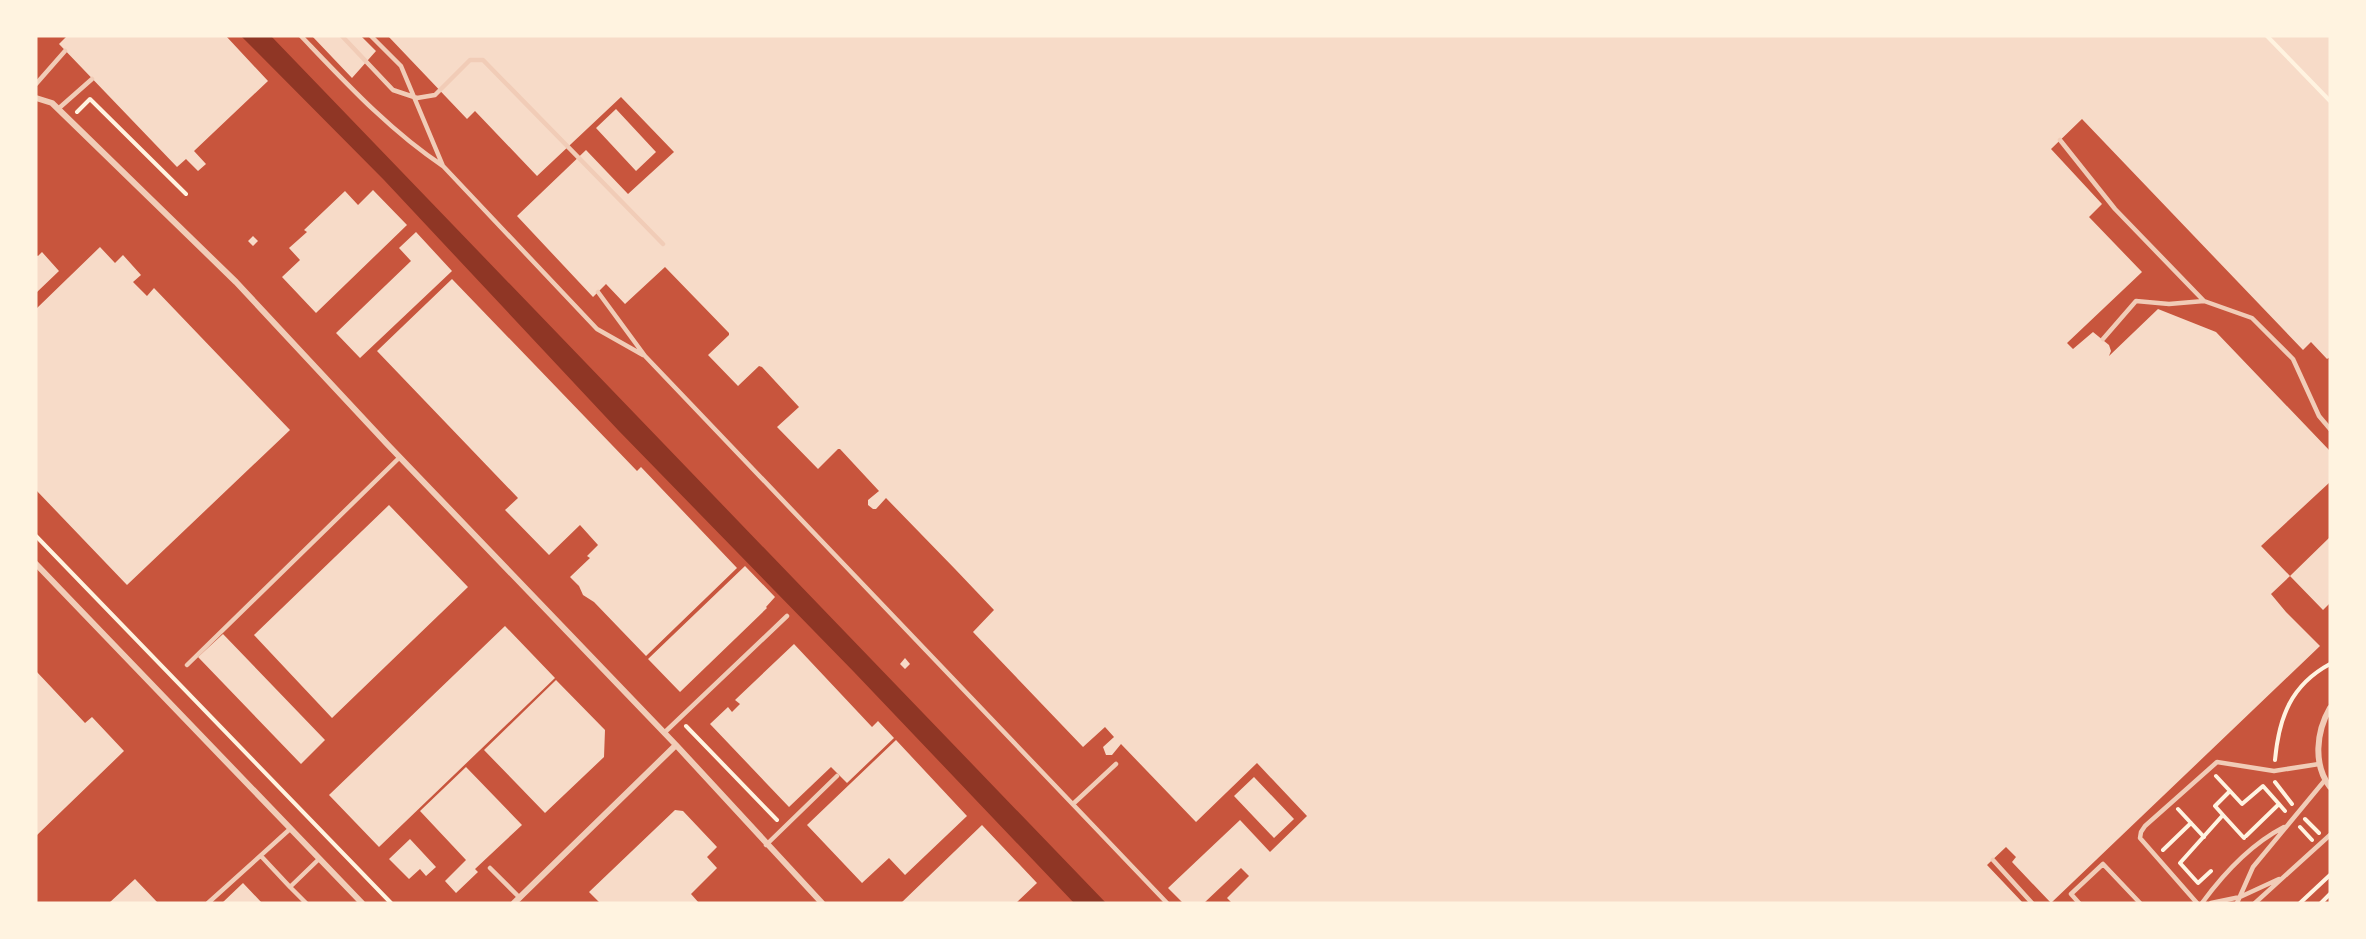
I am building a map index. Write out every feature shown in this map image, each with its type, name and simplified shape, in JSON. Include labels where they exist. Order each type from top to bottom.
[{"type":"street","points":[[36,98],[52,103],[236,282],[676,745],[822,903]]},
{"type":"street","points":[[36,564],[362,903]]},
{"type":"street","points":[[2330,708],[2319,736],[2319,764],[2330,787]]},
{"type":"street","points":[[514,903],[676,745]]},
{"type":"lane","points":[[301,36],[336,73],[417,148],[443,166],[597,329],[645,356]]},
{"type":"lane","points":[[342,36],[393,90],[417,98],[435,95],[470,60],[483,60],[663,244]]},
{"type":"lane","points":[[371,36],[401,66],[443,166]]},
{"type":"lane","points":[[36,84],[65,51]]},
{"type":"lane","points":[[58,109],[92,79]]},
{"type":"lane","points":[[2060,140],[2115,209],[2204,301]]},
{"type":"lane","points":[[598,292],[645,356],[1167,903]]},
{"type":"lane","points":[[2103,339],[2136,301],[2169,304],[2204,301],[2252,318],[2293,359],[2319,416],[2330,429]]},
{"type":"lane","points":[[187,665],[400,457]]},
{"type":"lane","points":[[664,733],[787,616]]},
{"type":"lane","points":[[2286,826],[2267,836],[2220,878],[2200,903],[2140,838],[2140,832],[2145,826],[2217,762],[2274,771],[2319,764]]},
{"type":"lane","points":[[1072,804],[1116,764]]},
{"type":"lane","points":[[766,845],[837,776]]},
{"type":"lane","points":[[2237,903],[2253,867],[2325,780]]},
{"type":"lane","points":[[208,903],[290,829]]},
{"type":"lane","points":[[2255,903],[2328,837]]},
{"type":"lane","points":[[261,856],[306,903]]},
{"type":"lane","points":[[290,887],[319,859]]},
{"type":"lane","points":[[1993,860],[2032,903]]},
{"type":"lane","points":[[2079,903],[2071,894],[2103,864],[2140,903]]},
{"type":"lane","points":[[490,868],[520,898]]},
{"type":"lane","points":[[2211,903],[2240,897],[2286,876]]},
{"type":"path","points":[[2267,36],[2330,102]]},
{"type":"path","points":[[69,119],[90,99],[186,194]]},
{"type":"path","points":[[36,536],[391,903]]},
{"type":"path","points":[[2328,837],[2299,812],[2276,785],[2274,771],[2278,736],[2289,702],[2302,685],[2319,670],[2330,664]]},
{"type":"path","points":[[679,719],[778,821],[761,839]]},
{"type":"path","points":[[2210,769],[2242,804],[2263,786],[2279,804]]},
{"type":"path","points":[[2230,791],[2215,806],[2244,838],[2236,846]]},
{"type":"path","points":[[2171,802],[2204,837]]},
{"type":"path","points":[[2214,868],[2198,883],[2180,863],[2223,815]]},
{"type":"path","points":[[2156,857],[2191,823]]},
{"type":"path","points":[[2300,903],[2330,875]]},
{"type":"path","points":[[2321,903],[2330,894]]},
{"type":"shaded area","points":[[241,36],[271,36],[1106,903],[1074,903],[854,672],[618,430],[384,180]]},
{"type":"building","points":[[67,36],[226,36],[268,81],[194,151],[206,164],[198,171],[186,159],[177,167],[59,44]]},
{"type":"building","points":[[312,36],[361,36],[376,51],[352,78]]},
{"type":"building","points":[[388,36],[2330,36],[2330,357],[2327,359],[2311,342],[2303,350],[2082,119],[2051,149],[2102,204],[2089,217],[2142,272],[2067,343],[2073,349],[2093,332],[2109,345],[2111,351],[2109,356],[2158,309],[2216,332],[2330,451],[2330,482],[2261,546],[2290,576],[2271,594],[2320,646],[2051,903],[2012,862],[2016,857],[2006,847],[1987,865],[2023,903],[1232,903],[1227,898],[1249,876],[1241,868],[1204,903],[1183,903],[1168,888],[1240,820],[1270,852],[1307,816],[1257,763],[1196,822],[1121,744],[1112,755],[1106,755],[1103,747],[1114,737],[1105,727],[1083,747],[973,632],[994,610],[955,569],[886,498],[876,509],[868,505],[868,500],[879,491],[840,449],[818,469],[777,427],[799,407],[762,367],[759,366],[738,386],[708,355],[729,333],[665,267],[625,304],[606,284],[593,297],[517,216],[586,150],[628,194],[674,152],[621,97],[537,176],[475,111],[467,119]]},
{"type":"building","points":[[616,109],[656,152],[636,171],[596,128]]},
{"type":"building","points":[[373,190],[407,225],[316,313],[282,277],[300,260],[289,248],[307,232],[304,230],[345,191],[358,205]]},
{"type":"building","points":[[416,232],[452,271],[360,358],[336,333],[411,261],[399,248]]},
{"type":"building","points":[[253,236],[258,241],[253,246],[248,241]]},
{"type":"building","points":[[100,247],[115,263],[123,255],[141,275],[133,282],[147,296],[154,288],[290,430],[127,585],[36,490],[36,309]]},
{"type":"building","points":[[42,252],[59,271],[36,293],[36,255]]},
{"type":"building","points":[[452,279],[637,471],[641,467],[737,568],[646,656],[594,602],[583,595],[579,586],[570,577],[590,558],[587,556],[598,545],[580,525],[549,555],[505,510],[518,498],[377,351]]},
{"type":"building","points":[[389,505],[468,587],[332,718],[254,635]]},
{"type":"building","points":[[2330,537],[2330,603],[2323,610],[2290,576]]},
{"type":"building","points":[[745,566],[775,597],[767,608],[680,692],[648,659]]},
{"type":"building","points":[[505,626],[555,678],[379,847],[329,795]]},
{"type":"building","points":[[223,634],[325,740],[301,764],[198,657]]},
{"type":"building","points":[[794,644],[872,727],[878,721],[894,738],[847,783],[831,767],[789,807],[710,724],[728,707],[732,712],[740,704],[735,700]]},
{"type":"building","points":[[905,658],[910,664],[905,669],[900,664]]},
{"type":"building","points":[[36,671],[85,723],[92,717],[124,751],[36,836]]},
{"type":"building","points":[[556,680],[605,730],[604,757],[545,813],[484,750]]},
{"type":"building","points":[[896,740],[967,816],[905,875],[889,858],[862,883],[807,825]]},
{"type":"building","points":[[466,767],[522,825],[475,869],[478,872],[456,893],[445,881],[466,860],[420,811]]},
{"type":"building","points":[[1254,777],[1294,819],[1274,838],[1234,796]]},
{"type":"building","points":[[675,810],[683,811],[717,847],[707,857],[717,868],[691,894],[699,903],[600,903],[589,892]]},
{"type":"building","points":[[982,825],[1037,883],[1016,903],[901,903]]},
{"type":"building","points":[[410,839],[436,867],[426,876],[420,869],[409,879],[389,859]]},
{"type":"building","points":[[135,879],[158,903],[109,903]]},
{"type":"building","points":[[243,883],[262,903],[222,903]]}]
